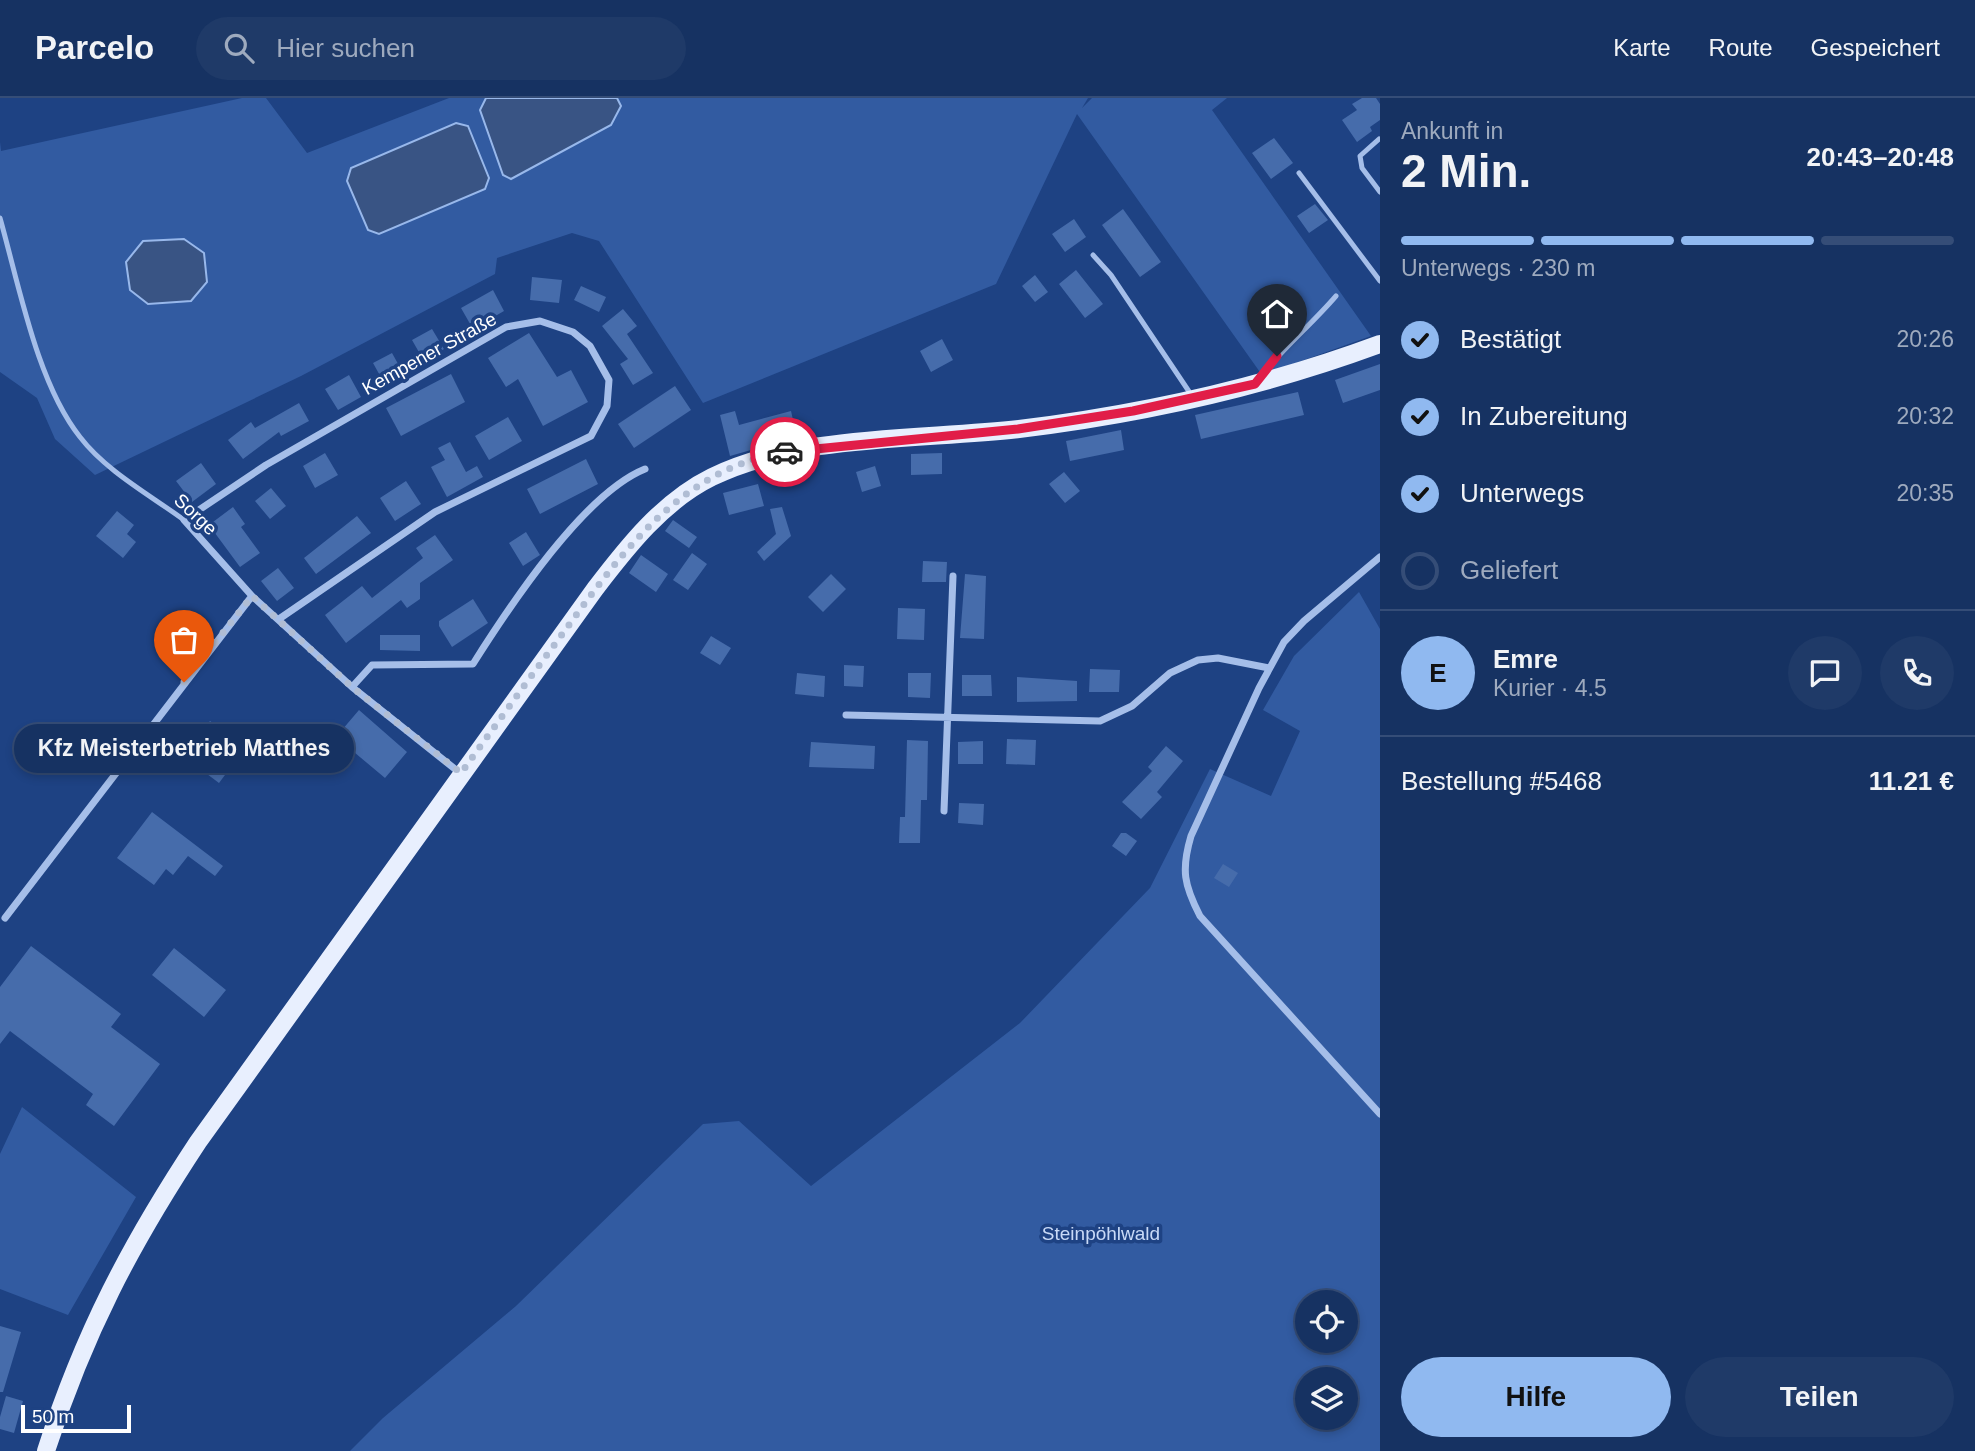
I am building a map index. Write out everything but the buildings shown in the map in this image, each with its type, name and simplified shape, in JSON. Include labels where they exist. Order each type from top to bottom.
[{"type":"main road","points":[[46,1451],[87,1337],[128,1254],[198,1142],[461,773],[619,558],[664,510],[710,477],[751,461],[808,448],[1077,421],[1194,399],[1255,384],[1380,344]]},
{"type":"street","name":"Kempener Straße","points":[[184,520],[266,465],[506,327],[540,321],[573,332],[590,346],[609,380],[607,406],[591,436],[435,513],[279,619]]},
{"type":"street","points":[[352,687],[372,665],[473,664],[516,597],[585,514],[617,484],[645,469]]},
{"type":"street","name":"Sorge","points":[[184,520],[252,596],[352,687],[461,773]]},
{"type":"street","points":[[1380,557],[1304,621],[1284,642],[1269,668],[1191,836],[1184,858],[1188,892],[1200,916],[1380,1114]]},
{"type":"street","points":[[944,811],[953,576]]},
{"type":"street","points":[[5,918],[232,618],[252,596]]},
{"type":"street","points":[[846,715],[1100,721],[1132,706],[1170,673],[1198,660],[1217,658],[1269,668]]},
{"type":"lane","points":[[1379,139],[1360,156],[1359,163],[1380,192]]},
{"type":"lane","points":[[1299,173],[1380,281]]},
{"type":"lane","name":"Sorge","points":[[0,218],[33,337],[57,401],[80,438],[103,460],[184,520]]},
{"type":"lane","points":[[1093,255],[1111,275],[1194,399]]},
{"type":"lane","points":[[1255,384],[1277,356],[1304,333],[1336,296]]},
{"type":"green space","points":[[242,98],[266,98],[307,153],[449,98],[1088,98],[1082,108],[1092,98],[1227,98],[1212,110],[1371,336],[1262,375],[1077,114],[996,284],[703,403],[599,241],[572,233],[497,258],[495,274],[301,376],[95,475],[55,439],[37,398],[0,372],[0,142],[1,151]]},
{"type":"green space","name":"Steinpöhlwald","points":[[1359,592],[1380,629],[1380,1451],[350,1451],[383,1418],[516,1306],[703,1124],[739,1121],[811,1186],[1020,1023],[1150,888],[1210,769],[1271,796],[1300,731],[1263,710],[1294,656]]},
{"type":"green space","points":[[22,1107],[136,1197],[68,1315],[0,1289],[0,1154]]},
{"type":"shaded area","points":[[486,98],[617,98],[621,106],[611,125],[511,179],[503,175],[480,110]]},
{"type":"shaded area","points":[[456,123],[468,126],[489,178],[485,189],[379,234],[368,230],[347,181],[351,168]]},
{"type":"shaded area","points":[[184,239],[204,253],[207,282],[191,301],[148,304],[130,290],[126,262],[143,241]]},
{"type":"way so far","points":[[184,682],[252,596],[352,687],[461,773],[594,589],[644,529],[675,501],[710,477],[751,461],[785,452]]},
{"type":"place","name":"Kfz Meisterbetrieb Matthes","points":[[184,682]]},
{"type":"route","points":[[785,452],[1018,429],[1185,401],[1255,384],[1277,356]]}]
